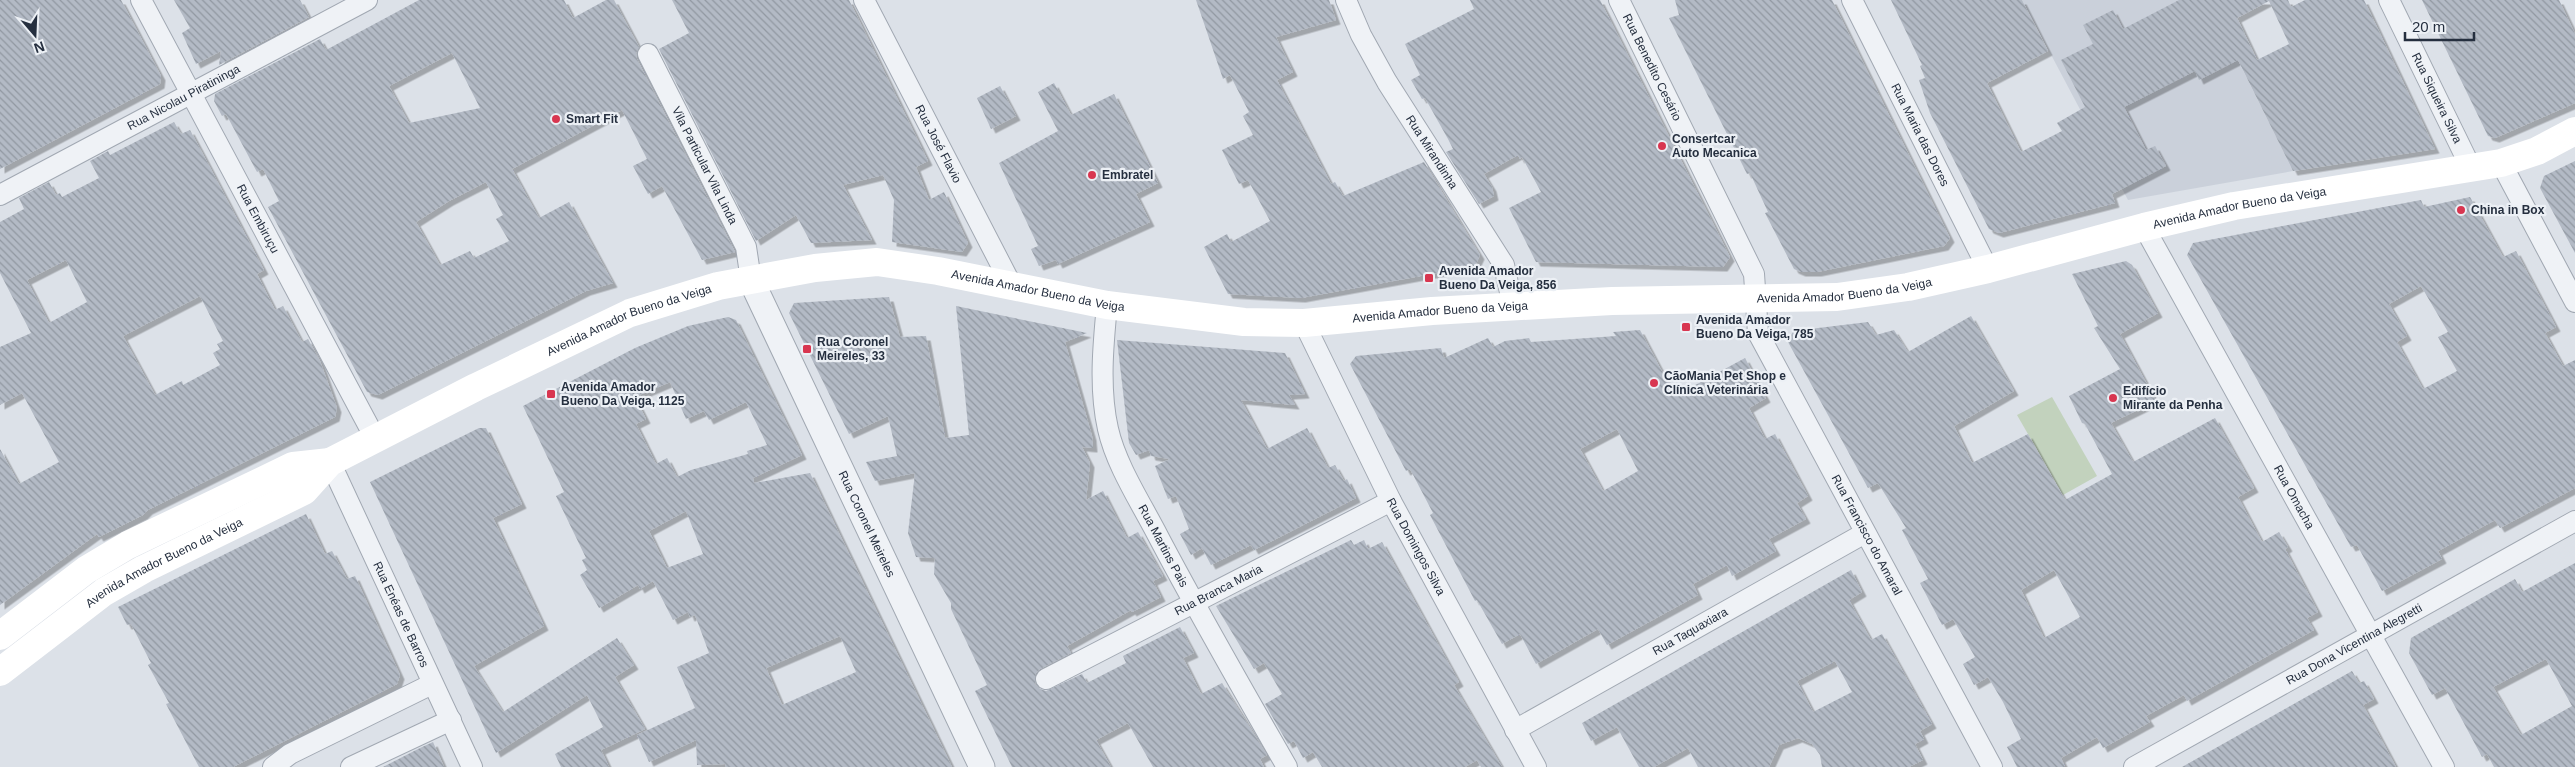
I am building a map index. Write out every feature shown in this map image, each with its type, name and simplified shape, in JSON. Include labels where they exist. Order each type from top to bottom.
[{"type":"main road","name":"Avenida Amador Bueno da Veiga","points":[[1,670],[104,592],[144,569],[304,490],[330,462],[476,386],[630,313],[718,286],[816,268],[877,262],[938,271],[1013,288],[1107,305],[1244,322],[1304,322],[1513,306],[1612,301],[1837,297],[1908,287],[1988,269],[2144,227],[2234,206],[2501,163],[2537,151],[2575,131]]},
{"type":"main road","name":"Avenida Amador Bueno da Veiga","points":[[0,636],[86,570],[128,546],[293,466],[330,462]]},
{"type":"street","name":"Rua Embiruçu","points":[[141,0],[375,438]]},
{"type":"street","name":"Rua Nicolau Piratininga","points":[[0,195],[367,0]]},
{"type":"street","name":"Rua José Flavio","points":[[864,0],[1013,288]]},
{"type":"street","name":"Rua Mirandinha","points":[[1346,0],[1360,35],[1387,82],[1504,264],[1513,306]]},
{"type":"street","name":"Rua Benedito Cesário","points":[[1619,0],[1754,274],[1755,298]]},
{"type":"street","name":"Rua Maria das Dores","points":[[1852,0],[1988,269]]},
{"type":"street","name":"Rua Siqueira Silva","points":[[2389,0],[2471,168]]},
{"type":"street","name":"Vila Particular Vila Linda","points":[[648,54],[746,247],[751,280]]},
{"type":"street","points":[[2501,163],[2575,302]]},
{"type":"street","name":"Rua Omacha","points":[[2144,227],[2444,767]]},
{"type":"street","name":"Rua Coronel Meireles","points":[[751,280],[982,767]]},
{"type":"street","name":"Rua Francisco do Amaral","points":[[1755,298],[1758,332],[1864,533],[1992,767]]},
{"type":"street","name":"Rua Martins Pais","points":[[1107,305],[1103,400],[1108,431],[1127,478],[1194,603],[1287,767]]},
{"type":"street","name":"Rua Domingos Silva","points":[[1304,322],[1391,501],[1515,730],[1532,766]]},
{"type":"street","name":"Rua Enéas de Barros","points":[[330,462],[472,767]]},
{"type":"street","name":"Rua Branca Maria","points":[[1046,678],[1391,501]]},
{"type":"street","name":"Rua Dona Vicentina Alegretti","points":[[2134,767],[2372,636],[2575,521]]},
{"type":"street","name":"Rua Taquaxiara","points":[[1515,730],[1864,533]]},
{"type":"street","points":[[273,767],[290,754],[432,684]]},
{"type":"street","points":[[351,767],[451,720]]},
{"type":"shaded area","points":[[2022,0],[2208,0],[2293,171],[2128,200]]},
{"type":"green space","points":[[2052,397],[2097,476],[2063,495],[2017,415]]},
{"type":"building","points":[[0,0],[121,0],[161,76],[160,84],[0,169]]},
{"type":"building","points":[[174,0],[300,0],[309,17],[219,65],[221,51],[196,64],[182,33],[190,28]]},
{"type":"building","points":[[419,0],[564,0],[573,18],[606,0],[614,0],[639,47],[636,53],[637,59],[735,252],[702,260],[662,186],[648,194],[633,166],[647,159],[622,110],[512,169],[539,218],[569,202],[613,283],[586,291],[378,395],[367,392],[268,207],[279,201],[263,169],[257,172],[226,114],[222,116],[214,101],[215,94],[320,39],[326,50]],"holes":[[[452,53],[480,108],[409,123],[389,86]],[[486,182],[503,215],[496,219],[509,241],[474,258],[470,251],[440,265],[416,222],[449,201]]]},
{"type":"building","points":[[672,0],[849,0],[928,161],[916,167],[929,200],[944,192],[968,243],[962,252],[892,242],[894,200],[883,175],[843,185],[872,240],[811,243],[796,215],[756,241],[659,49],[689,33]]},
{"type":"building","points":[[1196,0],[1329,0],[1336,20],[1276,37],[1293,72],[1277,80],[1331,184],[1335,182],[1343,196],[1424,162],[1480,255],[1475,266],[1301,298],[1228,294],[1204,247],[1227,234],[1231,242],[1270,221],[1248,180],[1239,184],[1222,150],[1253,135],[1243,116],[1249,112],[1230,75],[1223,79]]},
{"type":"building","points":[[1470,0],[1600,0],[1730,257],[1723,267],[1536,262],[1509,208],[1541,192],[1522,157],[1520,159],[1518,155],[1484,174],[1492,187],[1494,196],[1479,204],[1446,152],[1453,149],[1448,139],[1425,98],[1422,99],[1411,80],[1420,75],[1405,44],[1474,9]]},
{"type":"building","points":[[1675,0],[1832,0],[1950,238],[1944,246],[1817,272],[1801,272],[1794,269],[1765,213],[1768,212],[1750,173],[1747,174],[1669,18],[1679,15]]},
{"type":"building","points":[[1891,0],[2022,0],[2048,51],[1987,83],[2021,152],[2062,131],[2057,123],[2085,107],[2061,60],[2093,44],[2083,25],[2113,10],[2123,29],[2179,0],[2288,0],[2291,7],[2305,0],[2364,0],[2435,149],[2293,171],[2238,60],[2199,80],[2195,71],[2124,107],[2146,150],[2155,146],[2166,166],[2112,194],[2115,203],[1999,233],[1989,229],[1930,113],[1919,80],[1925,78],[1920,66],[1922,65]],"holes":[[[2269,1],[2289,44],[2257,60],[2237,18]]]},
{"type":"building","points":[[2422,0],[2559,0],[2575,34],[2575,103],[2495,138],[2488,136]]},
{"type":"building","points":[[1054,83],[1071,115],[1114,94],[1158,183],[1136,194],[1150,222],[1058,264],[1056,260],[1039,266],[1031,249],[1038,246],[999,163],[1058,131],[1038,92]]},
{"type":"building","points":[[1000,86],[1016,116],[991,129],[977,98]]},
{"type":"building","points":[[174,122],[181,134],[190,130],[264,270],[257,274],[275,310],[283,306],[302,342],[308,339],[320,361],[337,408],[335,417],[148,510],[143,515],[99,537],[97,534],[0,605],[0,449],[19,484],[59,462],[22,393],[0,405],[0,347],[31,333],[0,273],[0,222],[24,209],[19,198],[49,182],[56,195],[60,193],[62,197],[99,178],[90,161],[108,151],[110,155]],"holes":[[[66,260],[87,302],[49,323],[27,280]],[[200,296],[223,341],[217,344],[220,349],[213,353],[220,365],[183,385],[182,381],[155,395],[123,336]]]},
{"type":"building","points":[[2575,161],[2575,253],[2540,188],[2544,176]]},
{"type":"building","points":[[2470,197],[2503,257],[2516,251],[2556,327],[2545,333],[2563,366],[2575,360],[2575,488],[2500,528],[2495,520],[2438,551],[2442,559],[2382,591],[2357,545],[2351,547],[2187,255],[2193,243],[2421,200],[2424,207]],"holes":[[[2421,286],[2448,332],[2438,337],[2457,371],[2423,389],[2397,342],[2407,336],[2389,304]]]},
{"type":"building","points":[[2126,261],[2132,265],[2158,313],[2120,334],[2156,401],[2111,423],[2133,462],[2215,418],[2254,488],[2238,497],[2262,542],[2279,532],[2288,547],[2285,549],[2318,612],[2307,618],[2314,630],[2187,701],[2184,695],[2146,716],[2150,722],[2103,748],[2097,737],[2061,758],[2065,767],[2017,767],[2007,747],[2021,739],[2003,702],[1988,677],[1974,685],[1963,664],[1975,657],[1953,619],[1942,625],[1920,583],[1928,579],[1902,530],[1906,528],[1878,483],[1868,488],[1788,342],[1793,331],[1868,322],[1876,335],[1894,330],[1908,352],[1971,316],[2014,391],[1954,426],[1972,463],[2028,434],[2065,500],[2112,474],[2085,424],[2082,423],[2069,396],[2120,369],[2094,328],[2098,326],[2072,274]],"holes":[[[2054,570],[2080,617],[2044,638],[2021,590]]]},
{"type":"building","points":[[889,297],[900,337],[926,336],[945,438],[969,435],[956,306],[1087,333],[1065,342],[1092,436],[1093,448],[1082,447],[1090,463],[1086,500],[1103,491],[1127,538],[1138,532],[1163,576],[1153,581],[1161,597],[1132,612],[1131,610],[1067,646],[1071,653],[1040,669],[1036,673],[1035,684],[1040,689],[1046,691],[1082,674],[1087,683],[1126,663],[1123,656],[1180,627],[1194,653],[1183,658],[1201,694],[1222,683],[1267,755],[1260,759],[1264,767],[1153,767],[1128,723],[1096,740],[1111,767],[1012,767],[975,691],[987,685],[951,609],[951,603],[934,574],[935,558],[916,557],[908,533],[915,473],[875,481],[866,462],[897,456],[888,416],[849,434],[789,313],[794,303]]},
{"type":"building","points":[[728,317],[736,320],[802,455],[753,478],[754,483],[810,473],[952,767],[726,767],[725,764],[697,765],[696,740],[649,762],[637,735],[695,708],[677,667],[709,653],[695,615],[690,617],[688,612],[673,620],[653,581],[640,589],[638,585],[599,608],[580,575],[587,570],[582,560],[586,558],[556,496],[564,492],[523,406],[635,348],[688,326]],"holes":[[[670,382],[686,419],[704,411],[709,420],[746,402],[767,445],[747,451],[748,454],[691,470],[677,477],[667,458],[656,464],[636,424],[646,419],[635,397]],[[686,511],[703,554],[667,568],[649,531]],[[840,636],[856,672],[782,705],[766,668]]]},
{"type":"building","points":[[1640,330],[1675,396],[1745,358],[1766,398],[1749,408],[1765,439],[1775,434],[1808,496],[1797,503],[1806,519],[1769,539],[1776,551],[1732,576],[1727,565],[1693,584],[1698,595],[1607,645],[1598,629],[1536,664],[1520,634],[1502,644],[1477,600],[1475,601],[1430,515],[1433,513],[1410,469],[1406,471],[1350,364],[1356,356],[1441,348],[1444,358],[1488,338],[1493,347],[1505,341],[1529,338],[1531,342],[1616,336],[1613,332]],"holes":[[[1617,429],[1638,471],[1603,491],[1580,449]]]},
{"type":"building","points":[[1117,340],[1285,353],[1305,394],[1289,395],[1295,405],[1241,400],[1267,449],[1307,428],[1328,468],[1335,465],[1344,481],[1347,479],[1356,498],[1254,550],[1251,545],[1211,565],[1202,548],[1191,555],[1180,534],[1189,529],[1176,496],[1168,499],[1155,466],[1170,459],[1151,456],[1149,450],[1136,455],[1129,443]]},
{"type":"building","points":[[479,428],[486,428],[522,504],[493,518],[544,626],[474,666],[503,712],[617,638],[634,665],[615,677],[645,729],[601,750],[609,767],[561,767],[555,754],[603,727],[587,695],[496,753],[370,482]]},
{"type":"building","points":[[306,514],[325,554],[332,551],[347,579],[355,576],[400,675],[397,684],[233,767],[199,767],[166,704],[169,703],[148,665],[151,663],[131,624],[127,625],[118,607]]},
{"type":"building","points":[[1351,540],[1354,545],[1364,540],[1368,549],[1382,542],[1459,682],[1454,685],[1502,767],[1481,767],[1477,760],[1465,767],[1322,767],[1313,752],[1303,758],[1294,741],[1288,744],[1265,704],[1282,694],[1264,663],[1254,669],[1216,606]]},
{"type":"building","points":[[2575,563],[2575,767],[2494,767],[2487,754],[2482,757],[2445,688],[2432,695],[2409,653],[2411,638],[2515,579],[2522,592]],"holes":[[[2546,659],[2572,706],[2521,735],[2493,687]]]},
{"type":"building","points":[[1851,570],[1862,592],[1849,600],[1871,640],[1882,634],[1932,724],[1920,731],[1924,739],[1915,744],[1923,760],[1909,767],[1822,767],[1820,755],[1812,744],[1798,738],[1779,745],[1769,767],[1698,767],[1688,748],[1654,767],[1639,767],[1617,727],[1591,741],[1582,723]],"holes":[[[1835,661],[1852,692],[1813,712],[1797,681]]]},
{"type":"building","points":[[2352,671],[2359,683],[2364,681],[2374,699],[2363,705],[2396,767],[2182,767]]},
{"type":"building","points":[[433,742],[444,767],[383,767],[420,748]]},
{"type":"place","name":"Smart Fit","points":[[556,119]]},
{"type":"place","name":"Consertcar Auto Mecanica","points":[[1662,146]]},
{"type":"place","name":"Embratel","points":[[1092,175]]},
{"type":"place","name":"China in Box","points":[[2461,210]]},
{"type":"place","name":"Avenida Amador Bueno Da Veiga, 856","points":[[1429,278]]},
{"type":"place","name":"Avenida Amador Bueno Da Veiga, 785","points":[[1686,327]]},
{"type":"place","name":"Rua Coronel Meireles, 33","points":[[807,349]]},
{"type":"place","name":"CãoMania Pet Shop e Clínica Veterinária","points":[[1654,383]]},
{"type":"place","name":"Avenida Amador Bueno Da Veiga, 1125","points":[[551,394]]},
{"type":"place","name":"Edifício Mirante da Penha","points":[[2113,398]]}]
